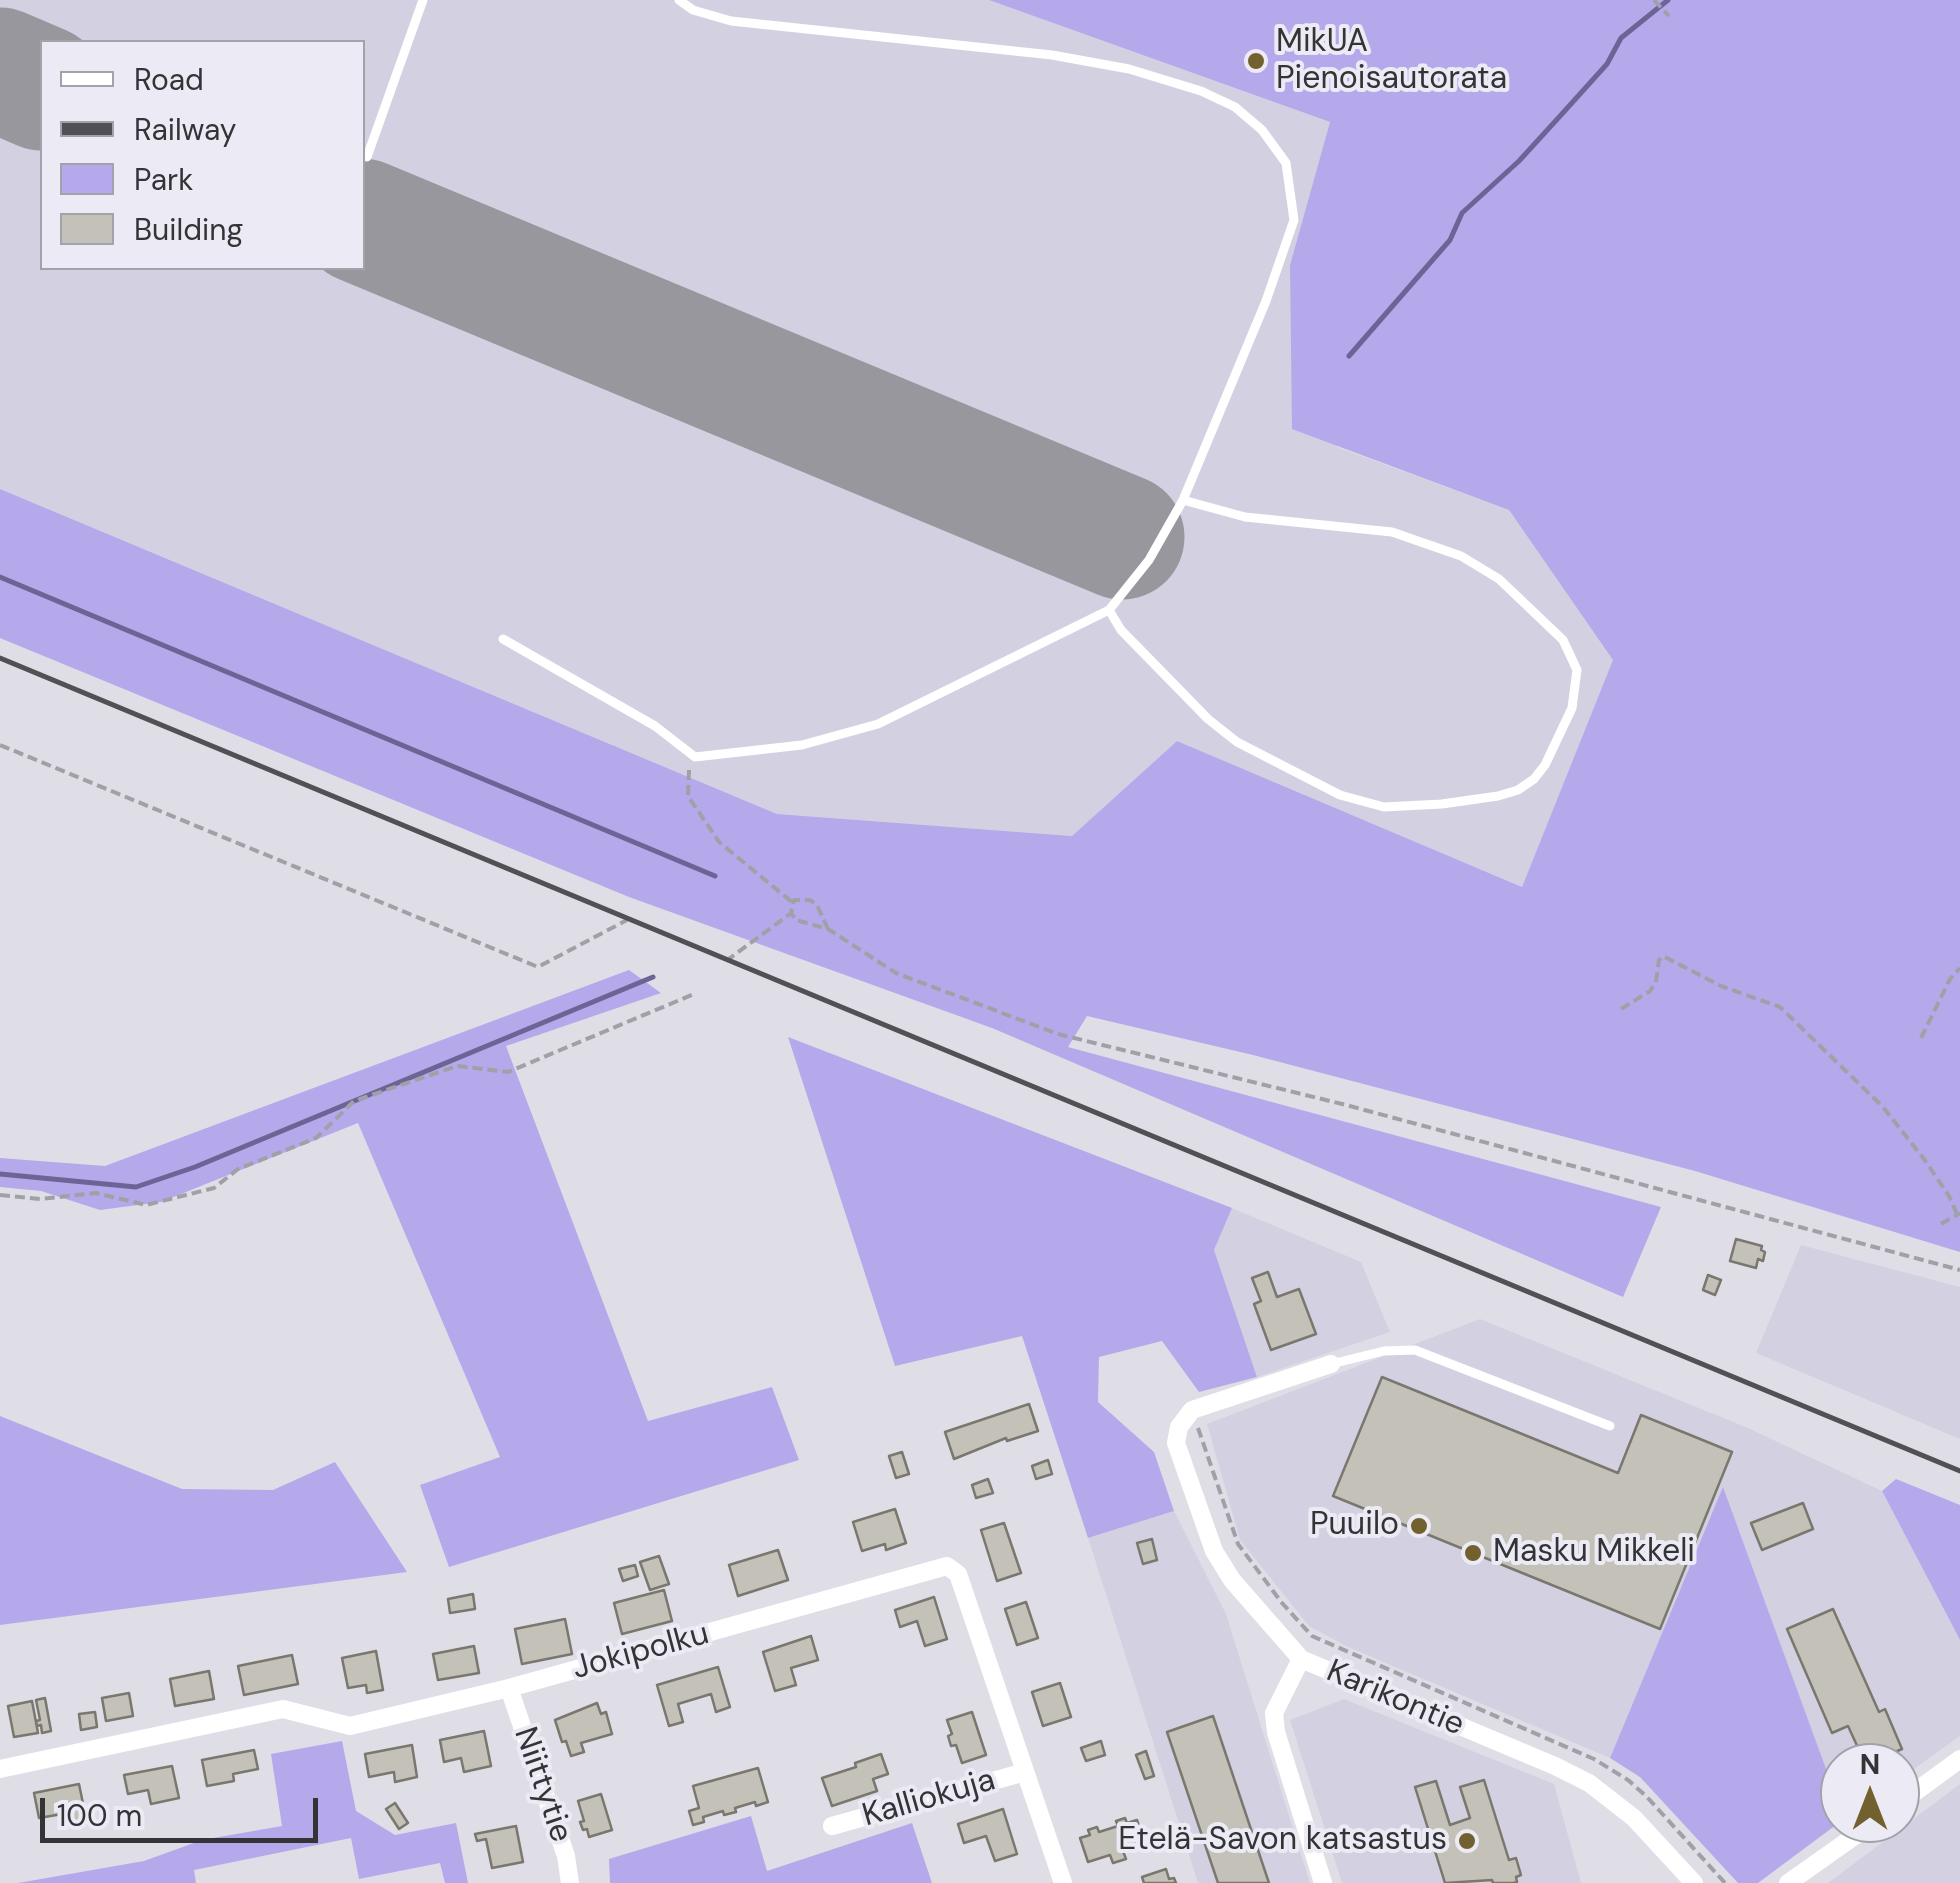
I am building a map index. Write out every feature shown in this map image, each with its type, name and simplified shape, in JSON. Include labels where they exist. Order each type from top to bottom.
[{"type":"street","points":[[1192,1410],[1330,1364]]},
{"type":"street","name":"Karikontie","points":[[1192,1410],[1179,1427],[1176,1443],[1220,1562],[1268,1626],[1301,1660],[1589,1783],[1634,1818],[1694,1883]]},
{"type":"street","name":"Jokipolku","points":[[0,1769],[283,1710],[350,1726],[509,1688],[947,1566],[958,1574],[1063,1883]]},
{"type":"street","points":[[1301,1660],[1274,1713],[1276,1732],[1323,1883]]},
{"type":"street","name":"Niittytie","points":[[509,1688],[566,1856],[570,1883]]},
{"type":"street","points":[[1920,1789],[1960,1760]]},
{"type":"street","name":"Kalliokuja","points":[[832,1826],[1026,1772]]},
{"type":"street","points":[[1788,1883],[1845,1843]]},
{"type":"lane","points":[[367,157],[422,0]]},
{"type":"lane","points":[[503,639],[655,726],[695,757],[802,745],[878,724],[1109,610],[1149,560],[1183,500],[1266,301],[1294,220],[1286,163],[1262,130],[1234,108],[1201,91],[1128,68],[1001,49],[731,22],[693,10],[679,0]]},
{"type":"lane","points":[[1109,610],[1120,630],[1208,720],[1236,742],[1340,795],[1384,807],[1498,796],[1518,790],[1534,779],[1545,764],[1572,708],[1577,670],[1563,640],[1500,580],[1461,556],[1392,532],[1245,517],[1183,500]]},
{"type":"lane","points":[[1330,1364],[1360,1355],[1415,1350],[1610,1426]]},
{"type":"path","points":[[1654,0],[1670,16]]},
{"type":"path","points":[[0,746],[538,967],[627,920]]},
{"type":"path","points":[[695,757],[687,776],[688,796],[720,842],[793,902]]},
{"type":"path","points":[[726,962],[791,913],[793,902],[800,898],[817,904],[828,929]]},
{"type":"path","points":[[791,913],[807,925],[828,929],[896,972],[1058,1034],[1403,1120],[1960,1270]]},
{"type":"path","points":[[1621,1009],[1650,991],[1663,956],[1721,986],[1780,1007],[1883,1107],[1924,1159],[1958,1213],[1941,1224]]},
{"type":"path","points":[[1922,1038],[1950,980],[1960,968]]},
{"type":"path","points":[[0,1195],[40,1199],[96,1193],[146,1205],[214,1188],[238,1170],[316,1138],[354,1102],[457,1066],[508,1072],[694,994]]},
{"type":"path","points":[[1192,1410],[1238,1544],[1301,1626],[1322,1643],[1594,1759],[1647,1797],[1725,1883]]},
{"type":"path","points":[[1709,1883],[1718,1876]]},
{"type":"shaded area","points":[[0,0],[989,0],[1330,122],[1290,265],[1337,447],[1509,510],[1614,660],[1522,887],[1177,741],[1072,836],[777,814],[0,489]]},
{"type":"shaded area","points":[[1232,1208],[1361,1262],[1390,1332],[1257,1377],[1214,1250]]},
{"type":"shaded area","points":[[1801,1245],[1960,1287],[1960,1439],[1756,1353]]},
{"type":"shaded area","points":[[1480,1319],[1748,1428],[1882,1491],[1960,1640],[1960,1736],[1920,1765],[1920,1743],[1820,1743],[1820,1752],[1723,1488],[1610,1758],[1348,1647],[1309,1626],[1240,1540],[1207,1424]]},
{"type":"shaded area","points":[[1174,1511],[1226,1614],[1310,1883],[1198,1883],[1088,1538]]},
{"type":"shaded area","points":[[1344,1699],[1554,1784],[1581,1883],[1342,1883],[1290,1720]]},
{"type":"shaded area","points":[[1960,1784],[1960,1883],[1828,1883],[1881,1843],[1920,1843],[1920,1814]]},
{"type":"green space","points":[[989,0],[1960,0],[1960,1252],[1695,1171],[1253,1055],[1087,1016],[1068,1047],[1661,1207],[1623,1297],[992,1028],[629,897],[0,638],[0,489],[777,814],[1072,836],[1177,741],[1522,887],[1613,660],[1509,510],[1292,429],[1290,265],[1330,122]]},
{"type":"green space","points":[[629,970],[661,993],[506,1046],[648,1421],[772,1387],[799,1460],[449,1567],[420,1485],[500,1457],[358,1123],[161,1202],[100,1210],[41,1191],[0,1187],[0,1158],[105,1166]]},
{"type":"green space","points":[[788,1037],[1232,1208],[1214,1250],[1257,1377],[1199,1392],[1162,1341],[1099,1357],[1098,1402],[1154,1452],[1174,1511],[1088,1538],[1022,1336],[895,1366]]},
{"type":"green space","points":[[0,1416],[182,1489],[273,1490],[335,1462],[407,1572],[0,1625]]},
{"type":"green space","points":[[1896,1479],[1960,1505],[1960,1640],[1882,1491]]},
{"type":"green space","points":[[1723,1487],[1820,1752],[1820,1837],[1758,1883],[1738,1883],[1640,1777],[1610,1758]]},
{"type":"green space","points":[[342,1741],[356,1811],[395,1835],[456,1823],[468,1883],[445,1883],[440,1863],[359,1879],[351,1838],[194,1870],[196,1883],[18,1883],[144,1861],[202,1840],[282,1826],[271,1754]]},
{"type":"green space","points":[[751,1816],[767,1871],[912,1823],[932,1883],[610,1883],[609,1859]]},
{"type":"building","points":[[1736,1239],[1762,1246],[1763,1261],[1758,1259],[1756,1268],[1730,1261]]},
{"type":"building","points":[[1268,1272],[1277,1297],[1299,1289],[1316,1334],[1271,1350],[1254,1304],[1261,1301],[1252,1278]]},
{"type":"building","points":[[1708,1275],[1721,1280],[1715,1295],[1703,1290]]},
{"type":"building","points":[[1382,1377],[1618,1473],[1641,1415],[1732,1452],[1660,1629],[1333,1496]]},
{"type":"building","points":[[1029,1404],[1038,1431],[1007,1441],[1006,1438],[954,1459],[945,1432]]},
{"type":"building","points":[[902,1452],[909,1474],[896,1478],[889,1456]]},
{"type":"building","points":[[1048,1460],[1052,1474],[1036,1479],[1032,1466]]},
{"type":"building","points":[[988,1479],[993,1493],[976,1498],[972,1485]]},
{"type":"building","points":[[1803,1503],[1813,1529],[1762,1550],[1751,1523]]},
{"type":"building","points":[[895,1509],[906,1543],[886,1550],[885,1544],[862,1551],[853,1522]]},
{"type":"building","points":[[1004,1523],[1021,1573],[997,1581],[981,1530]]},
{"type":"building","points":[[1152,1539],[1157,1560],[1143,1564],[1137,1543]]},
{"type":"building","points":[[778,1550],[788,1580],[738,1596],[729,1565]]},
{"type":"building","points":[[659,1556],[669,1584],[650,1590],[640,1562]]},
{"type":"building","points":[[635,1565],[638,1576],[623,1581],[619,1569]]},
{"type":"building","points":[[664,1590],[672,1621],[622,1634],[614,1603]]},
{"type":"building","points":[[473,1594],[475,1609],[450,1613],[448,1599]]},
{"type":"building","points":[[934,1597],[947,1639],[925,1646],[917,1621],[900,1627],[895,1610]]},
{"type":"building","points":[[1026,1602],[1038,1638],[1017,1645],[1005,1609]]},
{"type":"building","points":[[1833,1609],[1879,1712],[1885,1709],[1899,1743],[1856,1743],[1848,1726],[1832,1733],[1787,1629]]},
{"type":"building","points":[[565,1619],[572,1654],[522,1664],[515,1629]]},
{"type":"building","points":[[811,1636],[818,1660],[791,1668],[796,1685],[775,1691],[763,1652]]},
{"type":"building","points":[[474,1646],[479,1673],[438,1680],[433,1654]]},
{"type":"building","points":[[376,1651],[383,1690],[367,1693],[366,1685],[348,1688],[342,1658]]},
{"type":"building","points":[[292,1655],[298,1684],[244,1695],[238,1666]]},
{"type":"building","points":[[718,1667],[730,1707],[716,1712],[711,1694],[678,1704],[683,1722],[669,1726],[657,1685]]},
{"type":"building","points":[[209,1671],[214,1699],[175,1706],[170,1679]]},
{"type":"building","points":[[1060,1683],[1071,1717],[1043,1726],[1032,1692]]},
{"type":"building","points":[[129,1693],[133,1716],[106,1721],[102,1698]]},
{"type":"building","points":[[45,1698],[51,1731],[42,1733],[36,1721],[40,1720],[36,1700]]},
{"type":"building","points":[[32,1701],[38,1733],[14,1737],[8,1706]]},
{"type":"building","points":[[597,1703],[601,1714],[606,1712],[612,1734],[581,1743],[584,1752],[571,1756],[555,1720]]},
{"type":"building","points":[[95,1712],[97,1727],[81,1730],[79,1714]]},
{"type":"building","points":[[972,1712],[986,1755],[962,1763],[956,1745],[951,1746],[947,1720]]},
{"type":"building","points":[[1213,1716],[1269,1883],[1218,1883],[1167,1732]]},
{"type":"building","points":[[484,1731],[491,1766],[464,1772],[461,1758],[444,1762],[440,1740]]},
{"type":"building","points":[[1101,1741],[1105,1755],[1086,1761],[1081,1748]]},
{"type":"building","points":[[412,1745],[417,1777],[395,1782],[394,1772],[369,1777],[365,1754]]},
{"type":"building","points":[[254,1750],[258,1769],[233,1774],[234,1781],[207,1786],[202,1760]]},
{"type":"building","points":[[1146,1751],[1154,1776],[1145,1779],[1136,1755]]},
{"type":"building","points":[[881,1754],[888,1774],[873,1779],[877,1791],[832,1806],[822,1778]]},
{"type":"building","points":[[172,1766],[179,1798],[151,1804],[148,1790],[128,1794],[124,1775]]},
{"type":"building","points":[[758,1768],[768,1802],[703,1817],[704,1822],[693,1825],[689,1811],[699,1808],[693,1786]]},
{"type":"building","name":"Etelä-Savon katsastus","points":[[1484,1780],[1509,1860],[1516,1858],[1521,1875],[1513,1883],[1445,1883],[1415,1787],[1436,1781],[1450,1825],[1470,1818],[1460,1787]]},
{"type":"building","points":[[79,1784],[87,1823],[70,1826],[68,1813],[39,1818],[34,1793]]},
{"type":"building","points":[[601,1794],[612,1830],[589,1837],[580,1822],[584,1821],[578,1801]]},
{"type":"building","points":[[395,1803],[408,1823],[399,1829],[386,1809]]},
{"type":"building","points":[[1003,1809],[1017,1854],[995,1861],[986,1836],[964,1843],[958,1824]]},
{"type":"building","points":[[1125,1818],[1127,1823],[1137,1820],[1145,1844],[1123,1851],[1126,1859],[1113,1863],[1110,1855],[1088,1862],[1080,1838],[1097,1827],[1099,1832],[1118,1826],[1116,1821]]},
{"type":"building","points":[[516,1826],[523,1862],[492,1868],[486,1839],[477,1841],[475,1834]]},
{"type":"building","points":[[1166,1869],[1169,1879],[1174,1878],[1176,1883],[1144,1883],[1142,1877]]},
{"type":"waterway","points":[[1349,356],[1450,240],[1462,213],[1519,161],[1561,115],[1607,64],[1621,38],[1668,0]]},
{"type":"waterway","points":[[0,577],[715,876]]},
{"type":"waterway","points":[[0,1174],[136,1187],[195,1167],[653,977]]},
{"type":"runway","points":[[0,70],[40,87]]},
{"type":"runway","points":[[365,222],[1122,537]]},
{"type":"railway","points":[[0,658],[1960,1471]]},
{"type":"place","name":"MikUA Pienoisautorata","points":[[1256,61]]},
{"type":"place","name":"Puuilo","points":[[1419,1526]]},
{"type":"place","name":"Masku Mikkeli","points":[[1473,1553]]},
{"type":"place","name":"Etelä-Savon katsastus","points":[[1467,1841]]}]
